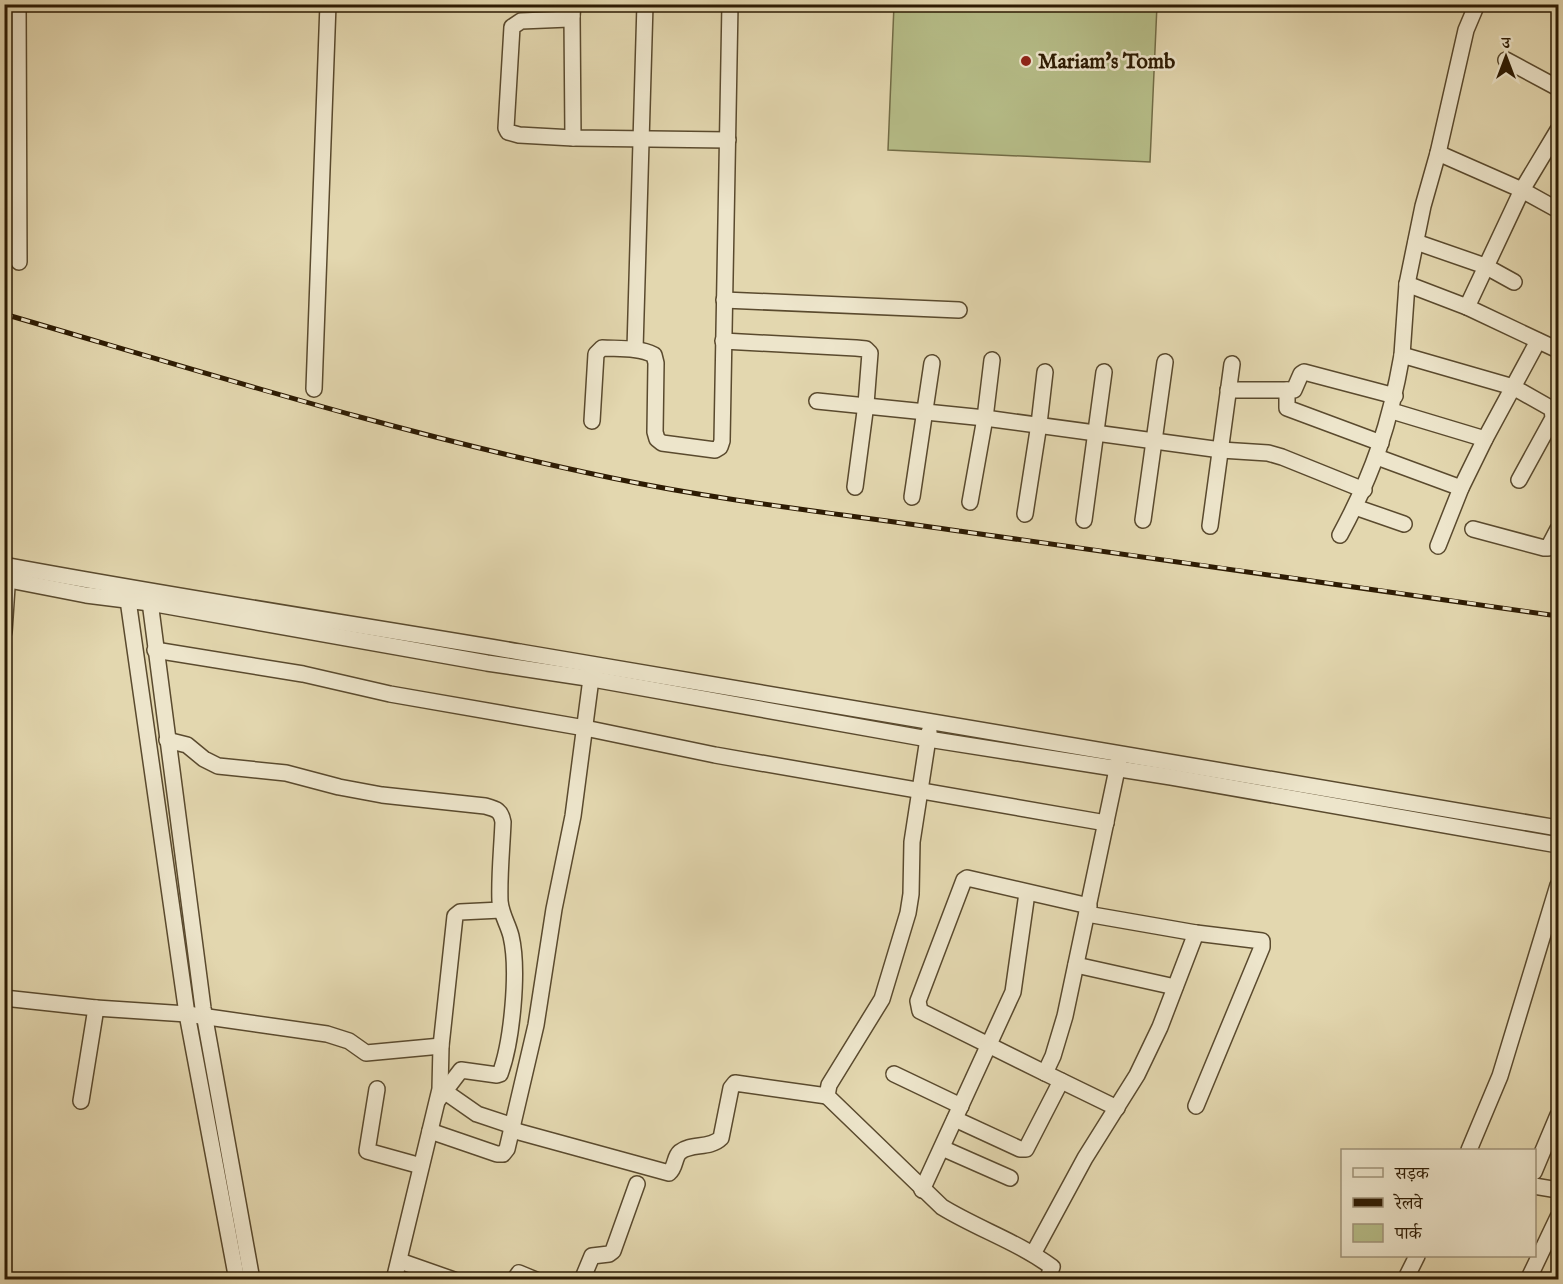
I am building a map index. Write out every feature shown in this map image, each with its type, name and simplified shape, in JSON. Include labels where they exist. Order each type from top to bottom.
[{"type":"street","points":[[18,4],[19,262]]},
{"type":"street","points":[[314,390],[328,4]]},
{"type":"street","points":[[635,349],[645,4]]},
{"type":"street","points":[[592,421],[598,350],[602,348],[635,349],[654,355],[656,363],[655,432],[657,439],[662,443],[715,450],[720,447],[722,441],[730,4]]},
{"type":"street","points":[[1340,536],[1364,490],[1393,403],[1402,355],[1407,284],[1466,30],[1477,4]]},
{"type":"street","points":[[572,10],[573,138]]},
{"type":"street","points":[[572,10],[566,20],[521,21],[512,27],[506,128],[512,134],[573,138],[728,140]]},
{"type":"street","points":[[1506,60],[1558,88]]},
{"type":"street","points":[[1467,308],[1522,190],[1558,130]]},
{"type":"street","points":[[1438,153],[1522,190],[1558,210]]},
{"type":"street","points":[[1416,242],[1485,266],[1514,282]]},
{"type":"street","points":[[1407,284],[1558,348]]},
{"type":"street","points":[[724,300],[959,310]]},
{"type":"street","points":[[723,341],[866,350],[871,357],[855,487]]},
{"type":"street","points":[[1438,546],[1461,488],[1538,341]]},
{"type":"street","points":[[1402,355],[1514,387],[1552,409],[1553,418],[1519,480]]},
{"type":"street","points":[[970,502],[985,418],[992,360]]},
{"type":"street","points":[[1143,520],[1165,362]]},
{"type":"street","points":[[912,497],[932,363]]},
{"type":"street","points":[[1210,526],[1232,364]]},
{"type":"street","points":[[1025,514],[1045,372]]},
{"type":"street","points":[[1084,520],[1104,372]]},
{"type":"street","points":[[1228,390],[1296,389],[1304,372],[1393,403],[1485,439]]},
{"type":"street","points":[[1287,390],[1287,408],[1461,488]]},
{"type":"street","points":[[817,401],[866,404],[1039,424],[1221,450],[1268,453],[1282,456],[1364,490]]},
{"type":"street","points":[[1355,507],[1404,524]]},
{"type":"street","points":[[1473,529],[1544,548],[1548,548],[1558,529]]},
{"type":"street","points":[[4,632],[6,572],[592,672],[930,723],[1118,762],[1417,813],[1558,845]]},
{"type":"street","points":[[127,594],[187,1014],[237,1280]]},
{"type":"street","points":[[149,597],[205,1017],[252,1280]]},
{"type":"street","points":[[155,650],[292,672],[390,694],[585,728],[716,755],[919,792],[1106,823]]},
{"type":"street","points":[[430,1131],[500,1154],[507,1149],[536,1025],[554,909],[573,816],[592,672]]},
{"type":"street","points":[[592,672],[928,740],[1118,762]]},
{"type":"street","points":[[827,1096],[829,1085],[882,999],[908,913],[911,894],[912,842],[930,723]]},
{"type":"street","points":[[167,740],[187,745],[204,759],[218,766],[286,773],[360,791],[496,809],[501,814],[503,822],[501,910],[512,937],[511,1029],[501,1072],[497,1076],[461,1070],[441,1095]]},
{"type":"street","points":[[1045,1073],[1060,1036],[1118,762]]},
{"type":"street","points":[[1417,813],[1558,828]]},
{"type":"street","points":[[1118,1108],[920,1011],[918,1001],[964,880],[969,878],[1088,910],[1196,933],[1258,940],[1263,944],[1196,1106]]},
{"type":"street","points":[[1468,1149],[1500,1076],[1558,885]]},
{"type":"street","points":[[922,1190],[1013,992],[1027,893]]},
{"type":"street","points":[[394,1280],[421,1166],[441,1095],[441,1046],[455,916],[460,912],[501,910]]},
{"type":"street","points":[[1033,1254],[1085,1158],[1137,1075],[1156,1037],[1196,933]]},
{"type":"street","points":[[1076,965],[1175,987]]},
{"type":"street","points":[[4,998],[96,1008],[187,1014],[327,1034],[349,1041],[366,1053],[441,1046]]},
{"type":"street","points":[[81,1101],[96,1008]]},
{"type":"street","points":[[894,1074],[1020,1149],[1026,1149],[1061,1081]]},
{"type":"street","points":[[441,1095],[477,1114],[512,1128],[669,1173],[672,1172],[677,1156],[682,1151],[716,1143],[721,1138],[731,1088],[735,1083],[827,1096],[942,1207],[963,1220],[1033,1254],[1052,1268],[1047,1280]]},
{"type":"street","points":[[377,1089],[368,1151],[421,1166]]},
{"type":"street","points":[[1536,1167],[1558,1115]]},
{"type":"street","points":[[942,1148],[1010,1178]]},
{"type":"street","points":[[582,1280],[592,1256],[609,1254],[613,1251],[637,1184]]},
{"type":"street","points":[[1536,1186],[1558,1190]]},
{"type":"street","points":[[1528,1280],[1558,1217]]},
{"type":"street","points":[[1405,1280],[1416,1257]]},
{"type":"street","points":[[400,1261],[454,1280]]},
{"type":"street","points":[[514,1280],[519,1273],[536,1280]]},
{"type":"green space","points":[[894,5],[1157,5],[1150,162],[888,150]]},
{"type":"railway","points":[[4,314],[383,423],[612,478],[785,507],[1558,616]]},
{"type":"place","name":"Mariam's Tomb","points":[[1026,61]]}]
